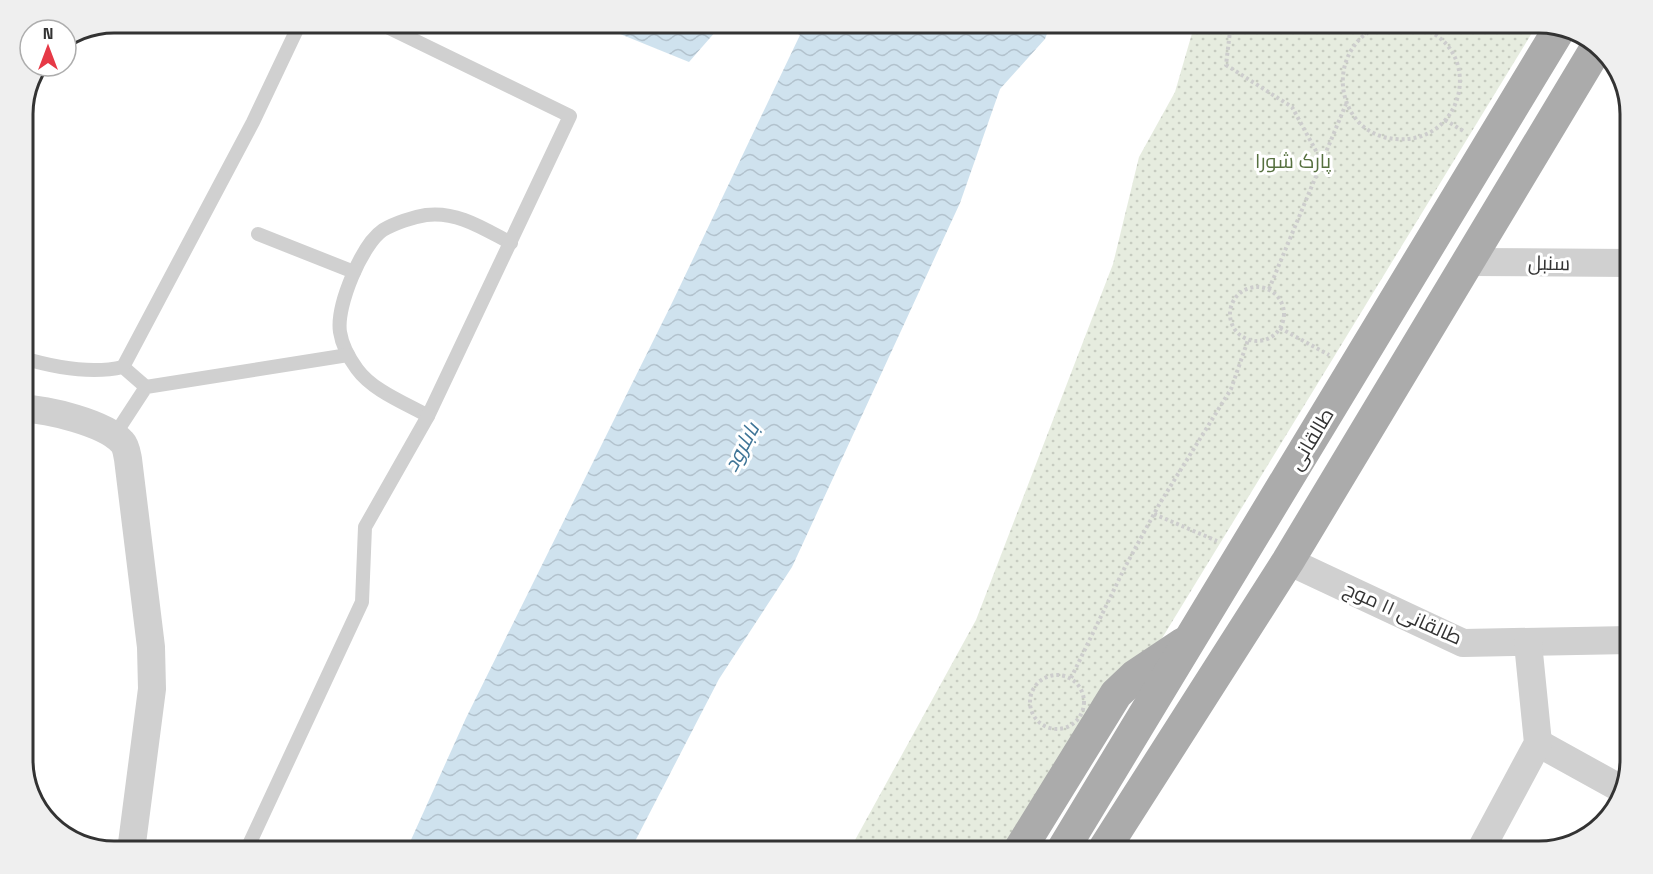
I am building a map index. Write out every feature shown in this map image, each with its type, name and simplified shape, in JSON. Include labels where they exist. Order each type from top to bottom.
[{"type":"main road","name":"طالقانی","points":[[1069,841],[1555,35]]},
{"type":"main road","points":[[1110,841],[1288,561],[1593,54]]},
{"type":"main road","points":[[1026,841],[1116,694],[1135,676],[1191,639]]},
{"type":"street","name":"سنبل","points":[[1468,262],[1620,263]]},
{"type":"street","points":[[33,410],[51,412],[89,422],[114,436],[126,448],[151,648],[152,674],[132,841]]},
{"type":"street","name":"طالقانی ۱۱ موج","points":[[1288,561],[1463,643],[1620,640]]},
{"type":"street","points":[[1486,841],[1538,743],[1528,643]]},
{"type":"street","points":[[1538,743],[1615,786]]},
{"type":"lane","points":[[33,360],[66,367],[110,370],[123,367],[253,122],[295,33]]},
{"type":"lane","points":[[251,841],[362,602],[365,527],[428,416],[570,116],[401,33]]},
{"type":"lane","points":[[428,416],[374,386],[358,371],[348,355],[340,331],[342,300],[354,272],[366,250],[382,230],[426,215],[447,215],[466,219],[511,243]]},
{"type":"lane","points":[[258,234],[354,272]]},
{"type":"lane","points":[[114,436],[146,387],[348,355]]},
{"type":"lane","points":[[123,367],[146,387]]},
{"type":"path","points":[[1230,33],[1226,65],[1292,107],[1322,160]]},
{"type":"path","points":[[1368,33],[1352,50],[1344,67],[1342,86],[1347,104],[1356,119],[1370,132],[1387,139],[1406,140],[1424,136],[1439,126],[1452,112],[1459,96],[1460,77],[1457,59],[1447,44],[1434,33]]},
{"type":"path","points":[[1269,289],[1347,104]]},
{"type":"path","points":[[1259,286],[1269,289],[1282,303],[1283,322],[1278,332],[1269,338],[1258,341],[1248,340],[1238,334],[1231,324],[1229,313],[1232,301],[1239,292],[1250,287],[1259,286]]},
{"type":"path","points":[[1071,678],[1125,567],[1154,514],[1231,389],[1248,340]]},
{"type":"path","points":[[1154,514],[1243,552]]},
{"type":"path","points":[[1059,674],[1071,678],[1082,691],[1083,710],[1078,720],[1069,726],[1059,729],[1048,728],[1038,722],[1031,712],[1029,701],[1032,689],[1040,680],[1050,675],[1059,674]]},
{"type":"green space","name":"پارک شورا","points":[[1192,33],[1532,33],[1038,841],[854,841],[976,620],[1113,264],[1139,157],[1175,92]]},
{"type":"water","points":[[618,33],[714,33],[689,62]]},
{"type":"water","name":"بابلرود","points":[[796,33],[1047,33],[1045,39],[1000,89],[960,203],[792,567],[719,679],[635,841],[411,841],[466,718],[671,305],[800,35]]}]
